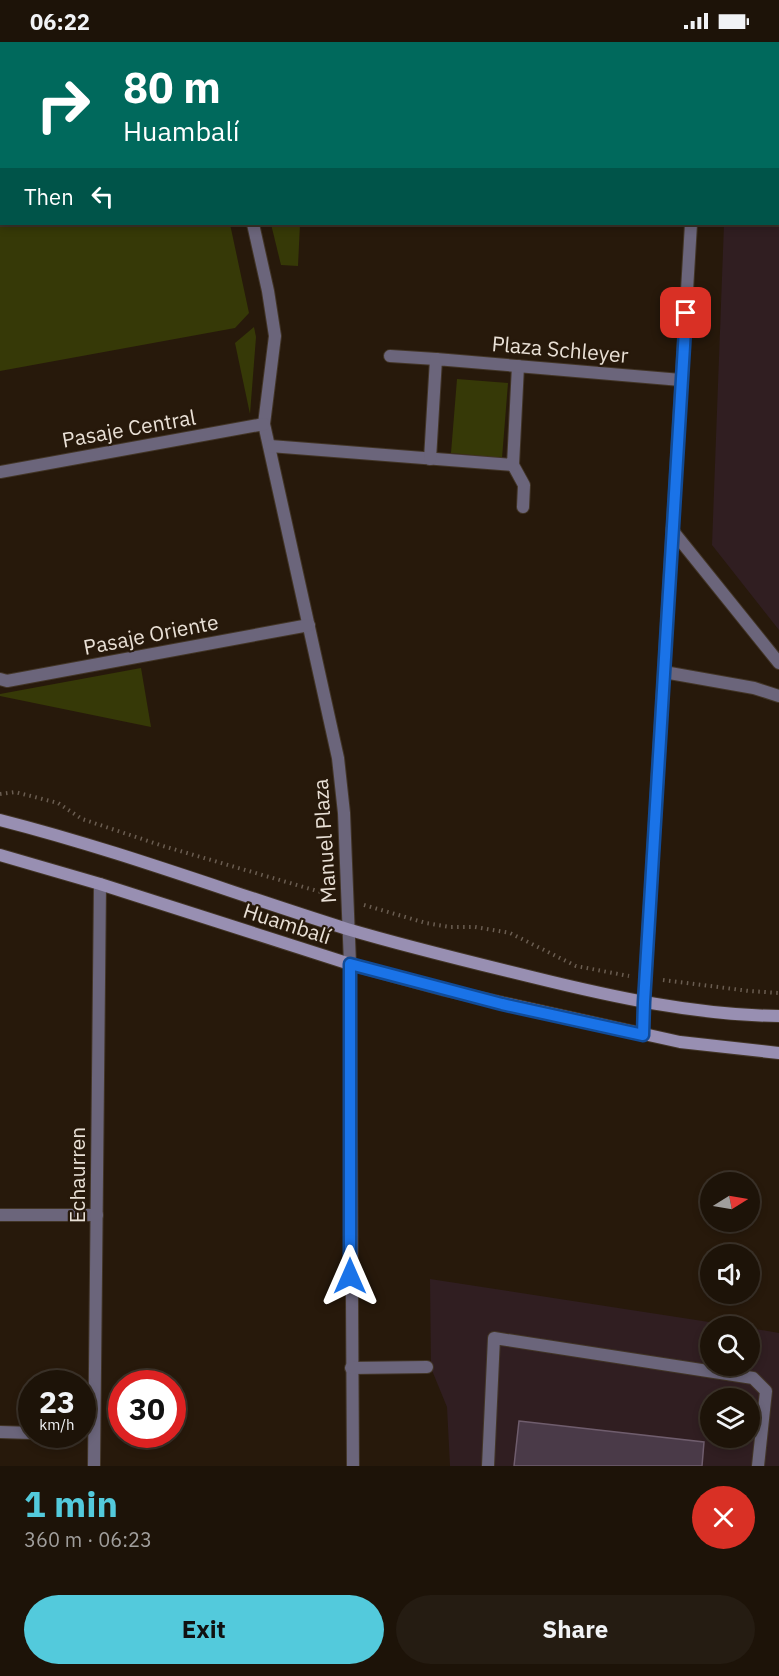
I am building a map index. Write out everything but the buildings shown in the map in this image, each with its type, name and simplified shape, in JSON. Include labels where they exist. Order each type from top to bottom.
[{"type":"main road","name":"Huambalí","points":[[0,820],[80,843],[349,929],[456,959],[644,1002],[732,1014],[779,1016]]},
{"type":"main road","name":"Huambalí","points":[[0,855],[100,884],[350,964],[502,1004],[643,1035],[716,1048],[779,1053]]},
{"type":"street","name":"Manuel Plaza","points":[[253,225],[275,336],[264,424],[327,703],[338,758],[344,813],[350,964],[353,1466]]},
{"type":"street","points":[[643,1035],[691,225]]},
{"type":"street","name":"Plaza Schleyer","points":[[390,356],[681,380]]},
{"type":"street","points":[[430,459],[436,359]]},
{"type":"street","points":[[518,366],[513,465],[524,485],[523,507]]},
{"type":"street","name":"Pasaje Central","points":[[0,472],[264,424]]},
{"type":"street","points":[[270,446],[513,465]]},
{"type":"street","points":[[672,530],[779,663]]},
{"type":"street","name":"Pasaje Oriente","points":[[0,679],[7,681],[309,625]]},
{"type":"street","points":[[664,672],[754,688],[779,696]]},
{"type":"street","name":"Echaurren","points":[[91,1370],[97,1215],[100,884]]},
{"type":"street","points":[[0,1215],[97,1215]]},
{"type":"street","points":[[488,1466],[494,1338],[753,1378],[766,1391],[758,1466]]},
{"type":"street","points":[[351,1368],[426,1367]]},
{"type":"street","points":[[0,1432],[18,1433]]},
{"type":"street","name":"Echaurren","points":[[91,1448],[94,1466]]},
{"type":"path","points":[[0,794],[15,792],[58,803],[82,819],[163,846],[426,923],[450,927],[476,927],[510,933],[576,966],[605,973],[779,993]]},
{"type":"shaded area","points":[[0,225],[230,225],[249,313],[235,328],[0,371]]},
{"type":"shaded area","points":[[271,225],[300,225],[298,266],[281,265]]},
{"type":"shaded area","points":[[724,225],[779,225],[779,630],[712,545]]},
{"type":"shaded area","points":[[254,327],[256,337],[250,414],[235,343]]},
{"type":"shaded area","points":[[457,379],[508,383],[502,458],[451,453]]},
{"type":"shaded area","points":[[141,668],[151,727],[0,696],[0,694]]},
{"type":"shaded area","points":[[430,1279],[700,1321],[700,1376],[760,1376],[760,1330],[779,1333],[779,1466],[450,1466],[447,1407],[431,1368]]},
{"type":"route","points":[[350,1276],[350,964],[502,1004],[643,1035],[686,313]]}]
